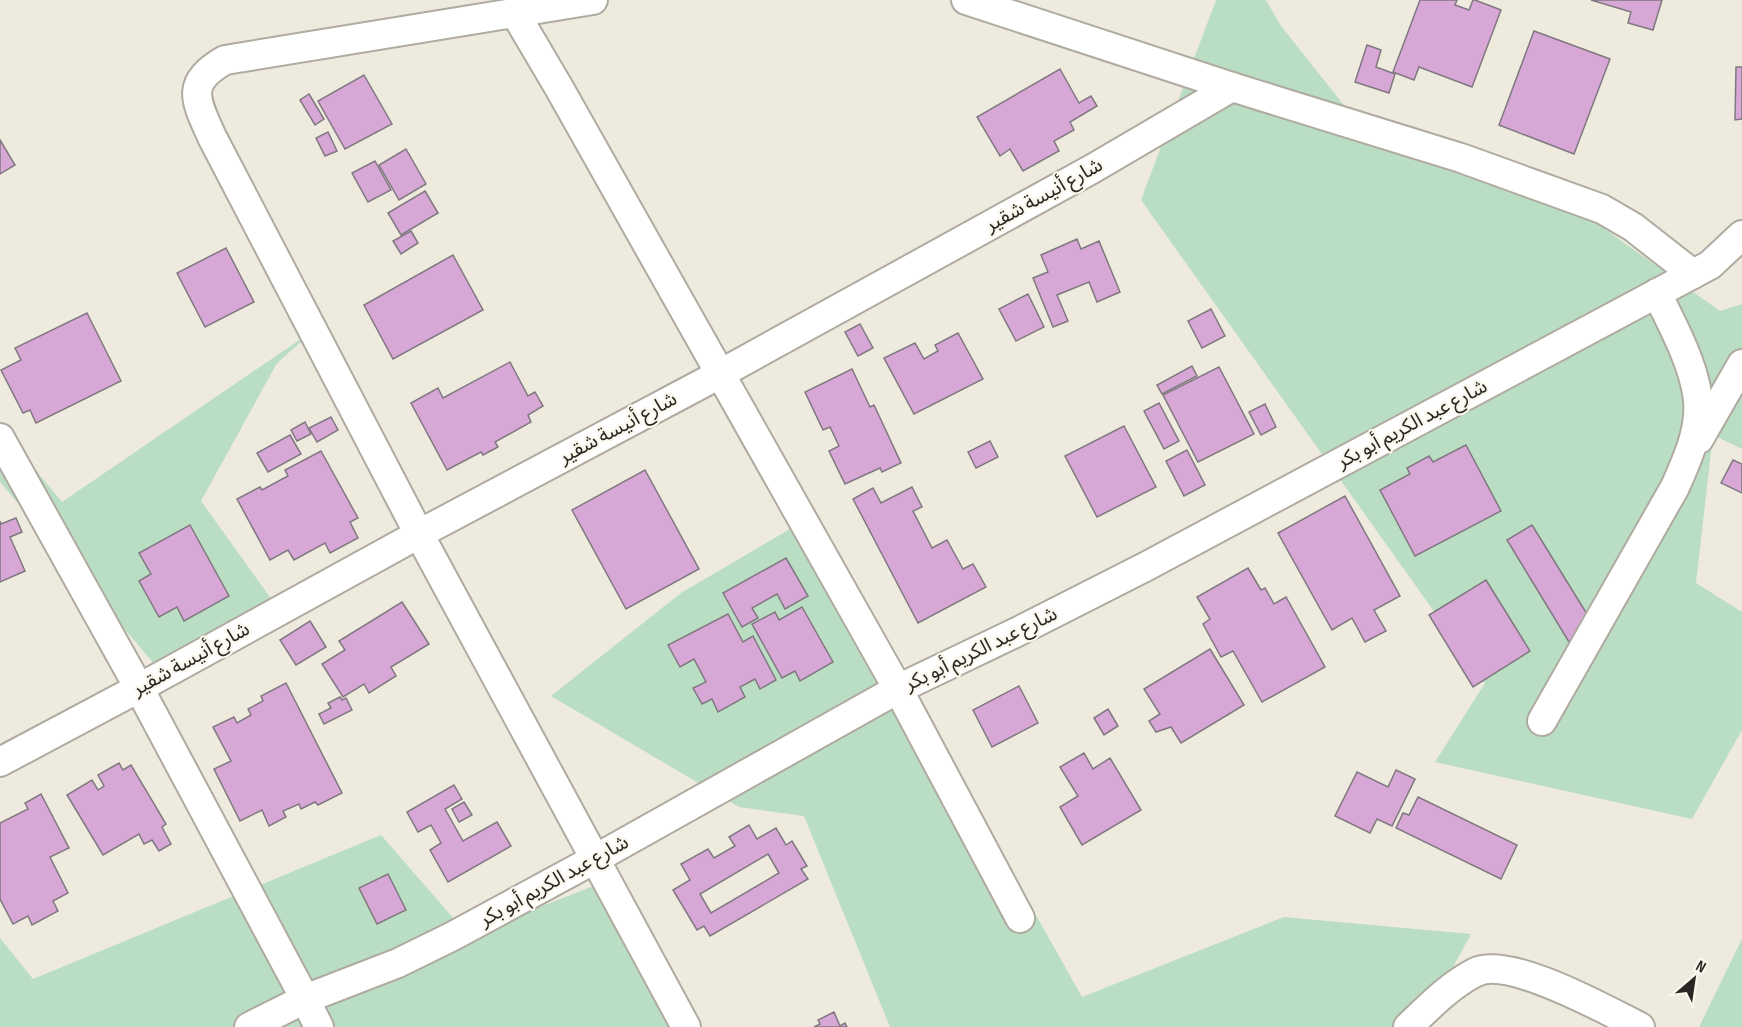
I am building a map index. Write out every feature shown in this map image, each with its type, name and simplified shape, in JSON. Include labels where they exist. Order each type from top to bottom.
[{"type":"street","points":[[593,0],[225,60],[209,69],[200,79],[197,91],[198,106],[419,534],[686,1027]]},
{"type":"street","points":[[966,0],[1232,87],[1461,158],[1602,209],[1702,270]]},
{"type":"street","points":[[515,13],[898,689],[1020,918]]},
{"type":"street","name":"شارع أنيسة شقير","points":[[0,762],[419,534],[720,374],[1092,169],[1232,87]]},
{"type":"street","name":"شارع عبد الكريم أبو بكر","points":[[1702,270],[1742,235]]},
{"type":"street","name":"شارع عبد الكريم أبو بكر","points":[[249,1027],[305,999],[347,984],[453,936],[898,689],[1026,628],[1145,567],[1702,270],[1742,260]]},
{"type":"street","points":[[1657,293],[1683,346],[1698,394],[1695,433],[1688,459]]},
{"type":"street","points":[[1542,721],[1742,364]]},
{"type":"street","points":[[0,438],[139,688],[319,1027]]},
{"type":"street","points":[[1408,1027],[1449,988],[1478,971],[1495,968],[1517,972],[1550,984],[1640,1027]]},
{"type":"green space","points":[[1216,0],[1266,0],[1281,26],[1378,148],[1585,215],[1720,311],[1742,304],[1742,449],[1713,435],[1696,583],[1742,612],[1742,730],[1692,819],[1435,762],[1485,683],[1141,200]]},
{"type":"green space","points":[[317,328],[277,363],[201,501],[287,621],[172,685],[0,482],[0,427],[62,502]]},
{"type":"green space","points":[[812,516],[1082,997],[1284,917],[1471,934],[1421,1027],[890,1027],[804,816],[739,807],[551,696],[681,593]]},
{"type":"green space","points":[[381,835],[468,935],[614,878],[694,1027],[0,1027],[0,938],[33,979]]},
{"type":"green space","points":[[1742,939],[1742,1027],[1699,1027]]},
{"type":"building","points":[[1420,0],[1457,0],[1455,5],[1469,10],[1475,0],[1501,10],[1472,87],[1419,67],[1414,80],[1393,72]]},
{"type":"building","points":[[1591,0],[1662,0],[1653,30],[1628,23],[1631,12]]},
{"type":"building","points":[[1534,31],[1610,59],[1574,154],[1499,125]]},
{"type":"building","points":[[1367,45],[1381,50],[1376,67],[1395,74],[1389,93],[1355,82]]},
{"type":"building","points":[[1736,67],[1742,67],[1742,119],[1735,120]]},
{"type":"building","points":[[1060,69],[1079,103],[1091,96],[1097,106],[1070,122],[1074,130],[1054,141],[1059,151],[1023,171],[1010,149],[1000,156],[977,117]]},
{"type":"building","points":[[364,75],[392,124],[345,149],[318,101]]},
{"type":"building","points":[[309,94],[324,119],[315,125],[300,100]]},
{"type":"building","points":[[328,132],[337,151],[325,156],[316,138]]},
{"type":"building","points":[[0,140],[15,165],[0,174]]},
{"type":"building","points":[[406,149],[426,184],[399,200],[379,165]]},
{"type":"building","points":[[375,161],[391,190],[368,202],[352,173]]},
{"type":"building","points":[[425,191],[438,213],[401,235],[388,213]]},
{"type":"building","points":[[411,231],[418,243],[401,254],[393,241]]},
{"type":"building","points":[[1077,239],[1081,249],[1099,241],[1120,292],[1097,302],[1089,282],[1057,295],[1068,321],[1053,327],[1033,278],[1048,272],[1041,255]]},
{"type":"building","points":[[226,248],[254,302],[205,327],[177,273]]},
{"type":"building","points":[[453,255],[483,310],[393,359],[364,305]]},
{"type":"building","points":[[1028,294],[1044,327],[1016,341],[999,309]]},
{"type":"building","points":[[1211,309],[1225,336],[1202,348],[1188,321]]},
{"type":"building","points":[[87,313],[121,381],[36,423],[30,410],[23,413],[1,370],[21,360],[15,348]]},
{"type":"building","points":[[860,324],[873,348],[858,356],[845,332]]},
{"type":"building","points":[[958,333],[983,379],[914,414],[884,358],[915,343],[924,359],[938,351],[935,345]]},
{"type":"building","points":[[510,362],[528,396],[535,392],[543,406],[528,415],[531,422],[495,442],[498,447],[483,455],[481,452],[447,470],[411,403],[438,388],[443,398]]},
{"type":"building","points":[[1192,366],[1197,376],[1162,394],[1157,385]]},
{"type":"building","points":[[1219,367],[1254,434],[1198,462],[1163,395]]},
{"type":"building","points":[[852,369],[870,407],[874,405],[901,463],[882,472],[880,468],[845,484],[829,451],[839,446],[830,427],[823,430],[805,392]]},
{"type":"building","points":[[1159,403],[1179,441],[1164,449],[1144,411]]},
{"type":"building","points":[[1265,404],[1276,427],[1261,435],[1249,412]]},
{"type":"building","points":[[331,417],[338,430],[317,442],[309,428]]},
{"type":"building","points":[[305,422],[311,434],[297,441],[291,430]]},
{"type":"building","points":[[1124,426],[1156,487],[1097,517],[1065,456]]},
{"type":"building","points":[[290,435],[301,454],[268,472],[257,453]]},
{"type":"building","points":[[990,441],[998,457],[976,468],[968,452]]},
{"type":"building","points":[[1466,445],[1501,511],[1415,556],[1380,490],[1410,474],[1407,468],[1429,456],[1433,462]]},
{"type":"building","points":[[1187,450],[1205,485],[1184,496],[1166,461]]},
{"type":"building","points":[[321,451],[358,518],[350,522],[358,538],[330,553],[325,543],[294,560],[288,550],[270,560],[237,499],[260,487],[262,490],[288,476],[285,470]]},
{"type":"building","points":[[1733,460],[1742,464],[1742,493],[1721,483]]},
{"type":"building","points":[[645,470],[699,569],[626,609],[572,510]]},
{"type":"building","points":[[912,487],[922,507],[913,511],[932,548],[947,540],[963,569],[973,564],[986,587],[918,623],[853,499],[873,488],[881,503]]},
{"type":"building","points":[[1345,496],[1400,596],[1374,610],[1386,631],[1365,642],[1352,618],[1332,630],[1278,533]]},
{"type":"building","points":[[16,518],[22,532],[10,537],[25,571],[0,582],[0,521],[1,524]]},
{"type":"building","points":[[190,525],[229,596],[184,621],[177,607],[159,617],[139,581],[151,574],[139,553]]},
{"type":"building","points":[[1532,525],[1595,627],[1569,642],[1507,540]]},
{"type":"building","points":[[786,558],[808,596],[785,609],[777,594],[752,608],[758,618],[742,627],[723,593]]},
{"type":"building","points":[[1248,568],[1261,590],[1265,588],[1274,604],[1286,597],[1325,667],[1262,702],[1233,651],[1221,657],[1203,624],[1210,619],[1197,597]]},
{"type":"building","points":[[1486,580],[1530,651],[1473,687],[1429,615]]},
{"type":"building","points":[[402,602],[429,644],[391,667],[396,676],[369,693],[364,684],[343,697],[322,664],[345,650],[339,641]]},
{"type":"building","points":[[802,607],[833,662],[800,681],[795,671],[782,678],[752,624],[775,612],[779,620]]},
{"type":"building","points":[[728,614],[743,642],[753,636],[776,680],[760,689],[755,679],[740,687],[745,697],[718,712],[712,699],[702,704],[693,688],[706,682],[694,659],[680,667],[668,645]]},
{"type":"building","points":[[310,621],[326,647],[296,665],[280,640]]},
{"type":"building","points":[[1210,649],[1244,705],[1181,743],[1171,727],[1156,732],[1149,721],[1160,714],[1144,689]]},
{"type":"building","points":[[286,683],[342,793],[318,805],[315,802],[301,809],[299,804],[283,811],[286,817],[269,826],[262,810],[240,821],[214,769],[231,761],[213,727],[234,717],[237,723],[251,715],[248,709],[263,701],[261,696]]},
{"type":"building","points":[[1019,686],[1038,723],[992,747],[973,710]]},
{"type":"building","points":[[340,697],[342,700],[346,698],[352,710],[324,724],[319,714],[331,708],[328,703]]},
{"type":"building","points":[[1108,709],[1118,726],[1104,735],[1094,718]]},
{"type":"building","points":[[1084,753],[1093,769],[1110,758],[1141,810],[1082,845],[1060,807],[1078,796],[1060,767]]},
{"type":"building","points":[[119,763],[123,770],[131,765],[166,824],[162,827],[171,844],[159,851],[152,840],[144,844],[139,834],[103,855],[67,795],[92,780],[98,790],[104,786],[98,775]]},
{"type":"building","points":[[1396,770],[1415,779],[1392,826],[1377,819],[1370,833],[1335,816],[1357,772],[1388,787]]},
{"type":"building","points":[[454,785],[462,799],[445,809],[463,841],[497,822],[511,846],[448,882],[430,850],[441,843],[431,825],[418,832],[407,812]]},
{"type":"building","points":[[41,794],[69,848],[50,857],[68,893],[53,901],[58,911],[32,925],[28,916],[13,924],[0,899],[0,823],[28,809],[25,803]]},
{"type":"building","points":[[1418,797],[1517,845],[1501,879],[1396,828],[1403,813],[1409,815]]},
{"type":"building","points":[[464,802],[472,815],[459,822],[452,809]]},
{"type":"building","points":[[749,825],[757,839],[776,828],[786,845],[792,841],[807,866],[801,869],[808,879],[710,936],[704,926],[697,930],[673,890],[690,880],[681,864],[708,849],[714,858],[735,846],[729,837]],"holes":[[[768,854],[779,873],[711,913],[700,894]]]},
{"type":"building","points":[[388,874],[406,910],[377,924],[359,888]]},
{"type":"building","points":[[834,1012],[840,1026],[845,1023],[847,1027],[814,1027],[820,1024],[818,1020]]}]
